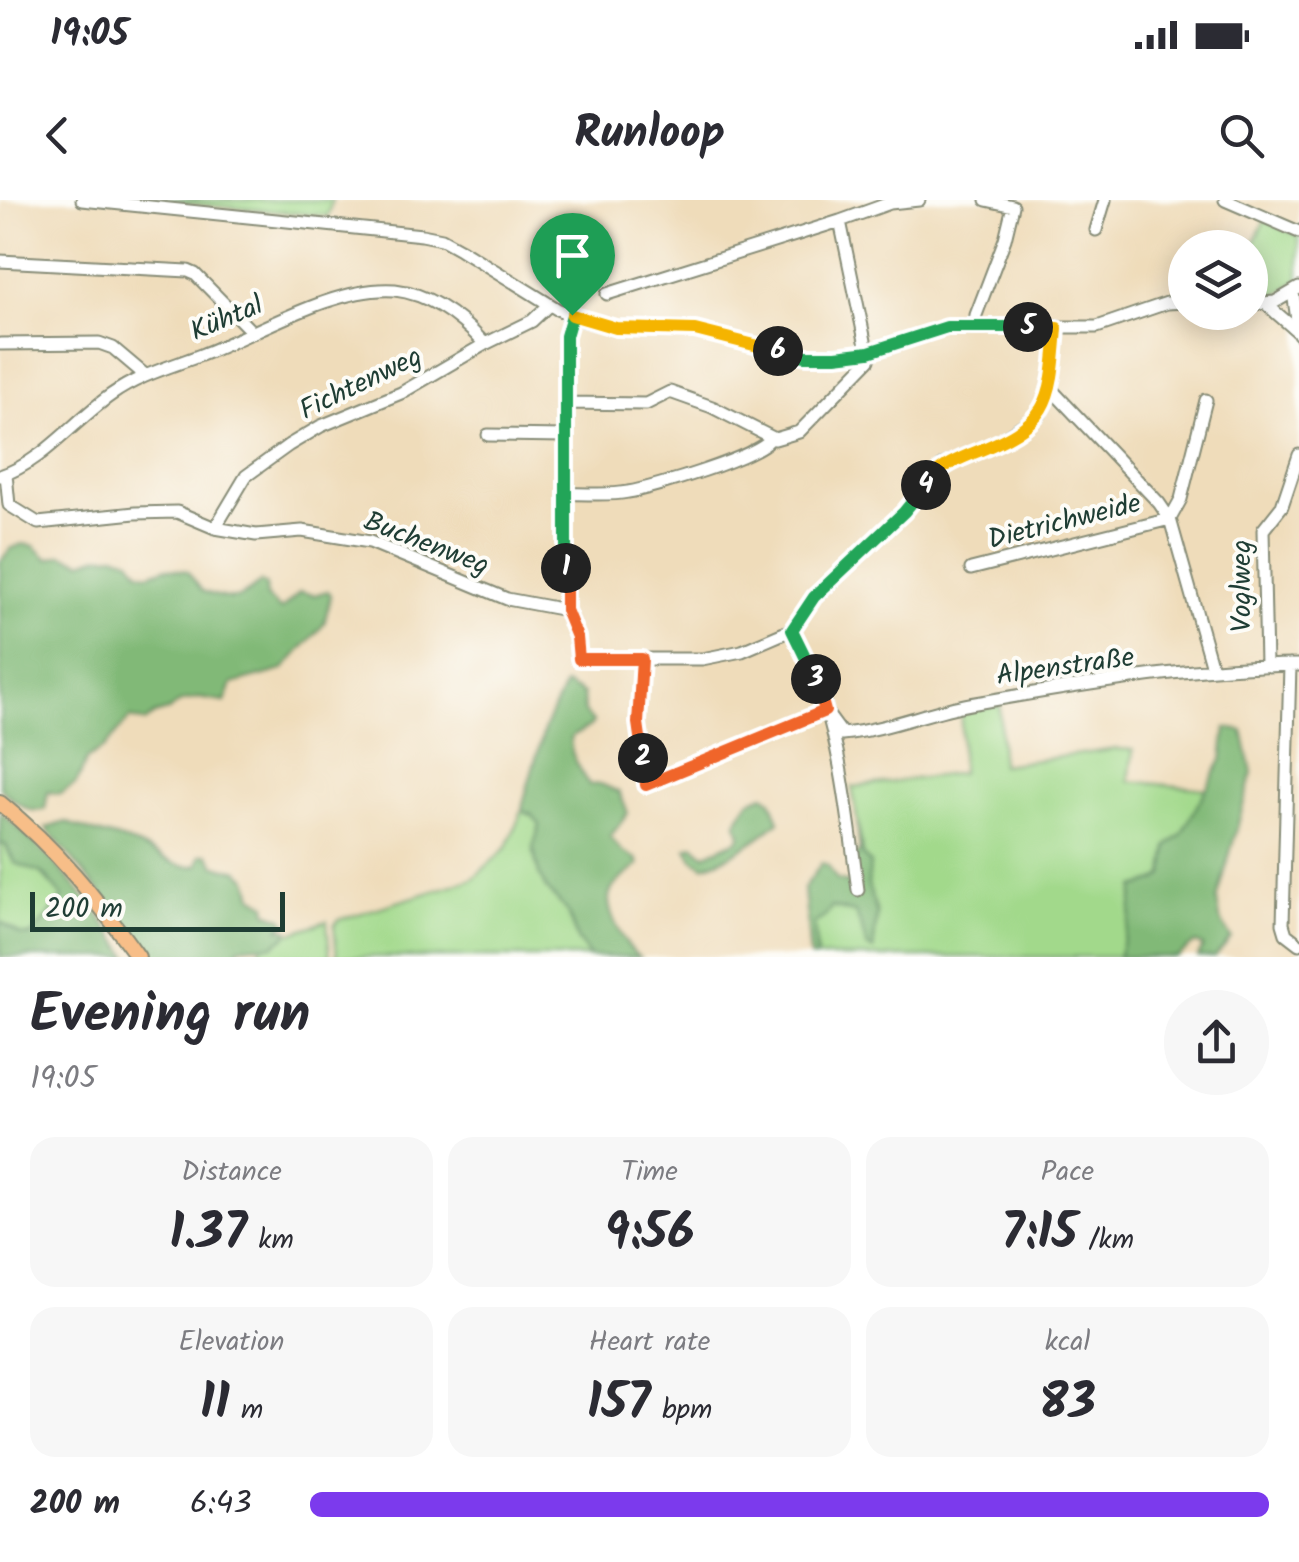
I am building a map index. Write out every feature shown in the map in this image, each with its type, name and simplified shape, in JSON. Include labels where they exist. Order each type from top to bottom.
[{"type":"main road","points":[[0,803],[56,852],[138,957]]},
{"type":"street","points":[[82,200],[422,235],[460,249],[572,315],[616,328],[695,330],[806,356],[869,352],[947,327],[1112,324],[1168,302]]},
{"type":"street","points":[[606,294],[890,203],[918,200]]},
{"type":"street","points":[[974,327],[1013,206],[986,200]]},
{"type":"street","points":[[1096,230],[1104,200]]},
{"type":"street","points":[[1225,200],[1299,232]]},
{"type":"street","points":[[566,403],[646,404],[670,392],[712,407],[771,438],[800,432],[868,364],[869,352],[840,222]]},
{"type":"street","points":[[0,262],[188,271],[253,333]]},
{"type":"street","name":"Kühtal","points":[[3,475],[111,394],[145,375],[351,294],[399,290],[438,305],[484,344]]},
{"type":"street","points":[[1268,303],[1296,290],[1298,332]]},
{"type":"street","name":"Fichtenweg","points":[[215,528],[246,476],[290,445],[320,426],[401,393],[484,344],[532,322],[549,304]]},
{"type":"street","points":[[1268,306],[1298,332]]},
{"type":"street","points":[[572,315],[566,336],[566,610],[577,637],[579,659],[702,659],[742,651],[792,630],[814,597],[904,512],[943,466],[996,443],[1040,414],[1052,390],[1057,328]]},
{"type":"street","points":[[0,344],[99,344],[113,348],[145,375]]},
{"type":"street","points":[[1052,390],[1170,519],[1212,668]]},
{"type":"street","points":[[1170,519],[1181,498],[1206,400]]},
{"type":"street","points":[[488,435],[566,436]]},
{"type":"street","points":[[566,494],[626,492],[680,478],[761,449],[771,438]]},
{"type":"street","name":"Voglweg","points":[[1266,665],[1263,530],[1282,506],[1299,455]]},
{"type":"street","name":"Buchenweg","points":[[3,475],[9,505],[38,523],[135,512],[177,512],[215,528],[256,534],[302,531],[370,542],[507,599],[566,610]]},
{"type":"street","name":"Dietrichweide","points":[[972,569],[1170,519]]},
{"type":"street","points":[[792,630],[814,671],[825,711],[848,812],[858,890]]},
{"type":"street","points":[[642,659],[638,723],[646,785],[825,711]]},
{"type":"street","points":[[1294,665],[1283,924],[1286,934],[1299,944]]},
{"type":"street","name":"Alpenstraße","points":[[825,711],[842,734],[866,732],[966,705],[1212,668],[1294,665]]},
{"type":"green space","points":[[142,200],[332,200],[328,216]]},
{"type":"green space","points":[[1265,220],[1299,236],[1299,279],[1276,296],[1268,289],[1268,230],[1260,230]]},
{"type":"green space","points":[[22,544],[34,546],[48,559],[62,555],[83,562],[117,555],[130,559],[139,571],[149,574],[165,568],[187,571],[202,591],[228,598],[240,597],[261,582],[266,586],[267,597],[281,610],[300,592],[314,595],[328,591],[331,595],[324,624],[283,670],[232,684],[225,702],[198,698],[181,702],[145,722],[130,718],[105,747],[87,759],[76,784],[60,794],[48,792],[45,809],[39,811],[21,805],[0,788],[0,562],[10,549]]},
{"type":"green space","points":[[565,685],[583,694],[584,712],[593,722],[572,736],[576,761],[589,785],[601,784],[619,792],[628,813],[610,837],[639,865],[615,885],[609,900],[617,928],[639,957],[590,957],[577,939],[568,912],[539,874],[533,847],[540,825],[531,814],[522,811],[523,803],[545,727]]},
{"type":"green space","points":[[1000,705],[1001,765],[1133,750],[1129,781],[1207,789],[1181,835],[1168,846],[1164,875],[1135,887],[1118,957],[817,957],[814,924],[831,907],[856,913],[868,948],[873,949],[877,914],[868,885],[870,863],[863,856],[852,787],[961,773],[961,711]]},
{"type":"green space","points":[[1226,728],[1243,731],[1252,773],[1217,900],[1220,919],[1231,938],[1215,957],[1198,957],[1203,946],[1195,943],[1177,957],[1118,957],[1135,887],[1164,875],[1168,846],[1181,835],[1222,760]]},
{"type":"green space","points":[[764,795],[771,800],[779,821],[722,859],[703,866],[693,859],[687,848],[694,845],[704,855],[738,840],[741,834],[736,823],[749,801]]},
{"type":"green space","points":[[522,811],[540,825],[533,851],[539,874],[568,912],[577,939],[590,957],[337,957],[334,926],[338,920],[473,879],[507,847]]},
{"type":"green space","points":[[0,812],[70,880],[129,957],[0,957],[0,921],[21,935],[31,936],[63,898],[44,874],[15,863],[6,845],[0,844]]},
{"type":"green space","points":[[66,822],[137,845],[182,865],[198,865],[201,855],[208,854],[216,866],[239,871],[248,879],[253,896],[266,904],[267,912],[284,919],[279,929],[288,929],[289,933],[274,945],[238,948],[240,957],[148,957],[126,923],[46,828]]},
{"type":"green space","points":[[857,823],[863,856],[870,863],[868,885],[877,914],[873,950],[868,948],[856,913],[831,907],[814,924],[817,957],[810,957],[804,888],[822,863],[837,880],[854,884],[855,856],[860,851]]},
{"type":"green space","points":[[4,843],[12,859],[39,871],[63,898],[31,936],[21,935],[0,921],[0,844]]},
{"type":"green space","points":[[327,921],[330,957],[263,957],[259,953],[263,944],[274,945],[288,934]]},
{"type":"route","points":[[572,315],[616,328],[695,330],[806,356],[869,352],[947,327],[1057,328],[1052,390],[1040,414],[1014,434],[943,466],[904,512],[814,597],[792,630],[814,671],[825,711],[646,785],[638,723],[642,659],[579,659],[577,637],[566,610],[566,330],[572,315]]}]
